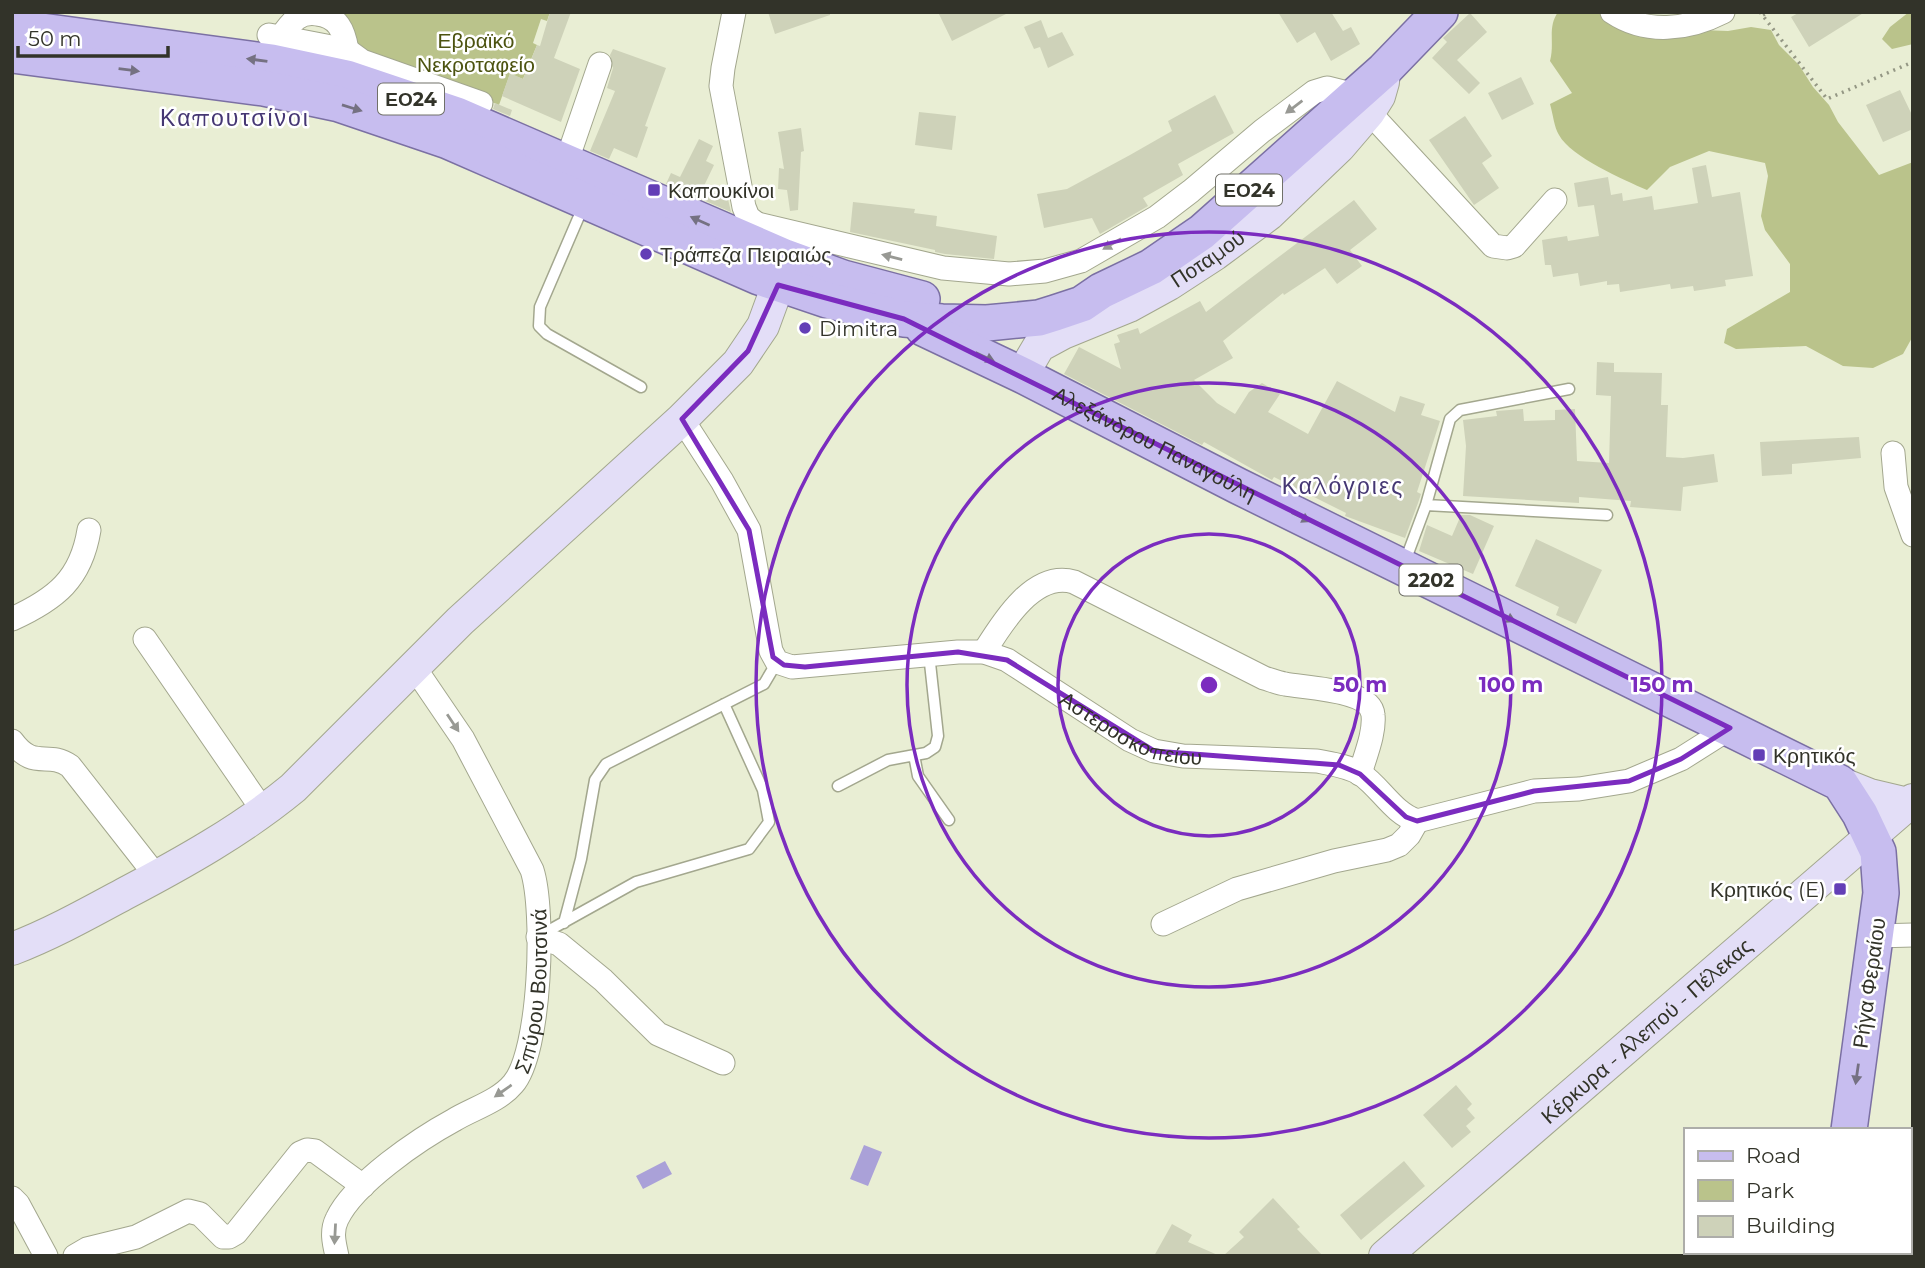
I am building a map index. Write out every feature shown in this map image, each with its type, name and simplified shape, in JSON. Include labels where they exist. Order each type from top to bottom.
[{"type":"main road","name":"ΕΟ24","points":[[14,51],[263,88],[339,104],[448,141],[585,201],[782,271],[851,307],[904,319],[965,323],[1039,318],[1082,304],[1101,291],[1151,267],[1202,232],[1362,104],[1384,70],[1428,16]]},
{"type":"main road","name":"ΕΟ24","points":[[14,51],[272,62],[323,54],[347,78],[433,96],[457,115],[566,163],[752,233],[782,271],[954,304],[1025,302],[1069,293],[1101,291]]},
{"type":"main road","name":"Αλεξάνδρου Παναγούλη","points":[[904,319],[1022,375],[1238,486],[1840,783]]},
{"type":"main road","points":[[1840,783],[1871,837]]},
{"type":"main road","name":"Ρήγα Φεραίου","points":[[1849,1128],[1881,893],[1878,852],[1871,837]]},
{"type":"street","points":[[734,12],[722,86],[744,207],[752,233],[943,268],[1009,274],[1064,267],[1093,255],[1157,217],[1262,131],[1314,92],[1327,89],[1362,104],[1493,246],[1514,246],[1555,200]]},
{"type":"street","points":[[1612,12],[1627,22],[1646,27],[1679,28],[1702,23],[1723,12]]},
{"type":"street","points":[[323,54],[340,25],[323,14],[302,15],[275,36],[323,54],[362,61],[433,96],[481,103]]},
{"type":"street","points":[[566,163],[600,64]]},
{"type":"street","name":"Ποταμού","points":[[1022,375],[1033,352],[1049,339],[1129,306],[1169,284],[1258,222],[1339,147],[1362,104]]},
{"type":"street","points":[[12,949],[55,931],[157,877],[264,812],[293,788],[460,621],[719,383],[748,351],[763,326],[782,271]]},
{"type":"street","points":[[682,419],[722,481],[749,530],[766,631],[771,651],[778,662]]},
{"type":"street","points":[[1893,453],[1896,487],[1913,535]]},
{"type":"street","points":[[12,618],[51,599],[70,580],[81,564],[89,530]]},
{"type":"street","points":[[984,652],[1026,597],[1038,588],[1059,580],[1074,582],[1264,678],[1282,684],[1342,692],[1367,702],[1372,707],[1373,722],[1360,774]]},
{"type":"street","points":[[145,639],[264,812]]},
{"type":"street","name":"Αστεροσκοπείου","points":[[778,662],[784,666],[805,667],[929,654],[984,652],[1007,660],[1130,740],[1154,751],[1183,756],[1317,761],[1339,765],[1360,774],[1406,817],[1417,821]]},
{"type":"street","name":"Σπύρου Βουτσινά","points":[[337,1256],[333,1233],[336,1220],[363,1186],[413,1145],[498,1096],[516,1081],[528,1049],[534,1022],[538,937],[537,884],[526,856],[463,739],[414,667]]},
{"type":"street","points":[[1163,924],[1237,889],[1334,861],[1387,850],[1399,845],[1417,821],[1534,792],[1579,789],[1629,781],[1681,760],[1730,728]]},
{"type":"street","points":[[12,741],[29,757],[57,760],[70,766],[157,877]]},
{"type":"street","name":"2202","points":[[1840,783],[1870,795],[1910,802]]},
{"type":"street","name":"Κέρκυρα - Αλεπού - Πέλεκας","points":[[1385,1256],[1910,802]]},
{"type":"street","points":[[1876,936],[1913,935]]},
{"type":"street","points":[[538,937],[559,944],[603,980],[658,1034],[723,1063]]},
{"type":"street","points":[[75,1256],[87,1249],[136,1237],[188,1211],[196,1212],[223,1237],[229,1237],[236,1233],[300,1153],[307,1150],[314,1152],[363,1186]]},
{"type":"street","points":[[12,1198],[18,1204],[46,1256]]},
{"type":"lane","points":[[585,201],[540,307],[539,326],[547,334],[641,387]]},
{"type":"lane","points":[[1403,567],[1426,505],[1450,419],[1460,410],[1569,389]]},
{"type":"lane","points":[[1426,505],[1607,515]]},
{"type":"lane","points":[[838,786],[888,760],[931,751],[938,742],[929,654]]},
{"type":"lane","points":[[564,923],[581,859],[595,780],[606,764],[764,684],[778,662]]},
{"type":"lane","points":[[538,937],[636,883],[749,849],[769,822],[763,790],[724,704]]},
{"type":"lane","points":[[914,755],[918,776],[949,820]]},
{"type":"path","points":[[1769,12],[1761,14],[1827,99],[1913,62]]},
{"type":"highlighted area","points":[[778,285],[904,319],[1730,728],[1681,759],[1629,781],[1534,791],[1417,821],[1406,817],[1360,774],[1339,765],[1154,751],[1007,660],[958,652],[805,667],[784,665],[773,657],[749,530],[682,419],[748,351]]},
{"type":"green space","name":"Εβραϊκό Νεκροταφείο","points":[[327,12],[550,12],[547,21],[541,19],[533,43],[537,45],[523,79],[510,74],[499,105],[350,46]]},
{"type":"green space","points":[[1558,12],[1603,12],[1675,29],[1728,31],[1751,27],[1771,30],[1779,45],[1799,65],[1879,175],[1913,162],[1913,336],[1903,354],[1873,368],[1843,366],[1806,346],[1736,349],[1724,343],[1727,329],[1790,292],[1790,264],[1765,230],[1761,216],[1768,176],[1765,163],[1709,151],[1670,167],[1647,190],[1599,167],[1575,151],[1557,132],[1550,104],[1572,93],[1550,61],[1552,30]]},
{"type":"green space","points":[[1909,12],[1913,12],[1913,44],[1892,49],[1882,39],[1890,27]]},
{"type":"shaded area","points":[[864,1145],[882,1152],[868,1186],[850,1179]]},
{"type":"shaded area","points":[[665,1161],[672,1174],[643,1189],[636,1176]]},
{"type":"building","points":[[550,12],[571,12],[554,58],[580,69],[561,122],[502,96],[510,73],[523,79],[537,45],[540,46]]},
{"type":"building","points":[[768,12],[830,12],[830,15],[775,34]]},
{"type":"building","points":[[938,12],[1010,12],[952,41]]},
{"type":"building","points":[[1278,12],[1331,12],[1343,31],[1351,27],[1360,44],[1331,61],[1315,32],[1297,43]]},
{"type":"building","points":[[1800,12],[1865,12],[1809,47],[1791,17]]},
{"type":"building","points":[[1470,13],[1487,32],[1457,60],[1480,83],[1469,94],[1432,58],[1447,42],[1443,38]]},
{"type":"building","points":[[1041,20],[1048,38],[1062,32],[1074,55],[1048,68],[1040,47],[1034,49],[1024,27]]},
{"type":"building","points":[[613,49],[666,68],[645,126],[648,127],[637,158],[614,148],[609,159],[590,151],[615,91],[607,88],[613,68],[610,55]]},
{"type":"building","points":[[1521,77],[1534,104],[1502,120],[1488,93]]},
{"type":"building","points":[[1900,90],[1913,117],[1913,129],[1883,142],[1866,105]]},
{"type":"building","points":[[1215,95],[1234,133],[1178,164],[1183,175],[1143,198],[1148,206],[1100,234],[1092,218],[1044,228],[1037,194],[1067,189],[1130,155],[1172,131],[1168,121]]},
{"type":"building","points":[[495,103],[512,110],[510,116],[493,109]]},
{"type":"building","points":[[919,112],[956,116],[952,150],[915,145]]},
{"type":"building","points":[[1465,116],[1492,156],[1482,163],[1499,188],[1474,205],[1429,140]]},
{"type":"building","points":[[801,128],[804,151],[801,152],[798,210],[790,211],[787,190],[778,189],[779,168],[784,169],[778,132]]},
{"type":"building","points":[[699,139],[713,146],[706,161],[714,165],[703,188],[728,199],[731,212],[666,184],[671,173],[680,177]]},
{"type":"building","points":[[1706,165],[1712,197],[1740,192],[1753,276],[1725,280],[1726,286],[1694,291],[1693,286],[1671,289],[1670,284],[1620,292],[1619,284],[1607,285],[1607,281],[1580,286],[1578,273],[1553,277],[1551,265],[1545,265],[1542,240],[1567,236],[1568,241],[1599,236],[1594,205],[1578,207],[1574,183],[1608,177],[1611,195],[1622,193],[1623,201],[1652,196],[1654,210],[1698,203],[1692,168]]},
{"type":"building","points":[[1354,200],[1377,229],[1350,250],[1362,266],[1337,284],[1325,268],[1284,295],[1283,293],[1223,341],[1233,358],[1194,380],[1217,403],[1235,414],[1249,392],[1262,383],[1280,394],[1268,412],[1308,434],[1337,381],[1395,412],[1400,396],[1425,404],[1421,415],[1440,421],[1417,492],[1421,494],[1405,538],[1345,516],[1346,513],[1274,477],[1272,480],[1204,442],[1202,445],[1064,374],[1079,347],[1121,369],[1114,344],[1120,342],[1117,335],[1138,328],[1140,334],[1200,301],[1206,312]]},
{"type":"building","points":[[853,202],[915,209],[914,213],[937,216],[936,226],[997,236],[994,259],[945,254],[850,232]]},
{"type":"building","points":[[1597,362],[1614,363],[1614,372],[1662,373],[1661,405],[1668,405],[1666,457],[1714,454],[1718,482],[1683,487],[1681,511],[1630,507],[1631,501],[1579,497],[1579,503],[1463,496],[1466,446],[1463,420],[1497,416],[1496,411],[1523,409],[1524,421],[1555,420],[1555,410],[1575,409],[1577,461],[1609,463],[1611,396],[1596,395]]},
{"type":"building","points":[[1859,437],[1861,458],[1792,464],[1792,474],[1762,476],[1760,442]]},
{"type":"building","points":[[1461,515],[1470,515],[1494,526],[1473,574],[1419,551],[1427,525],[1452,536]]},
{"type":"building","points":[[1536,539],[1602,570],[1576,624],[1556,615],[1559,607],[1515,586]]},
{"type":"building","points":[[1456,1085],[1472,1104],[1467,1109],[1475,1118],[1466,1126],[1471,1132],[1452,1148],[1423,1115]]},
{"type":"building","points":[[1404,1161],[1425,1186],[1361,1240],[1340,1215]]},
{"type":"building","points":[[1273,1198],[1323,1256],[1223,1256],[1244,1237],[1239,1232]]},
{"type":"building","points":[[1172,1224],[1192,1235],[1188,1242],[1220,1256],[1154,1256]]},
{"type":"place","name":"Καπουκίνοι","points":[[654,190]]},
{"type":"place","name":"Τράπεζα Πειραιώς","points":[[646,254]]},
{"type":"place","name":"Dimitra","points":[[805,328]]},
{"type":"place","name":"Κρητικός","points":[[1759,755]]},
{"type":"place","name":"Κρητικός (E)","points":[[1840,889]]},
{"type":"district","name":"Καπουτσίνοι","points":[[235,118]]},
{"type":"district","name":"Καλόγριες","points":[[1343,486]]}]
